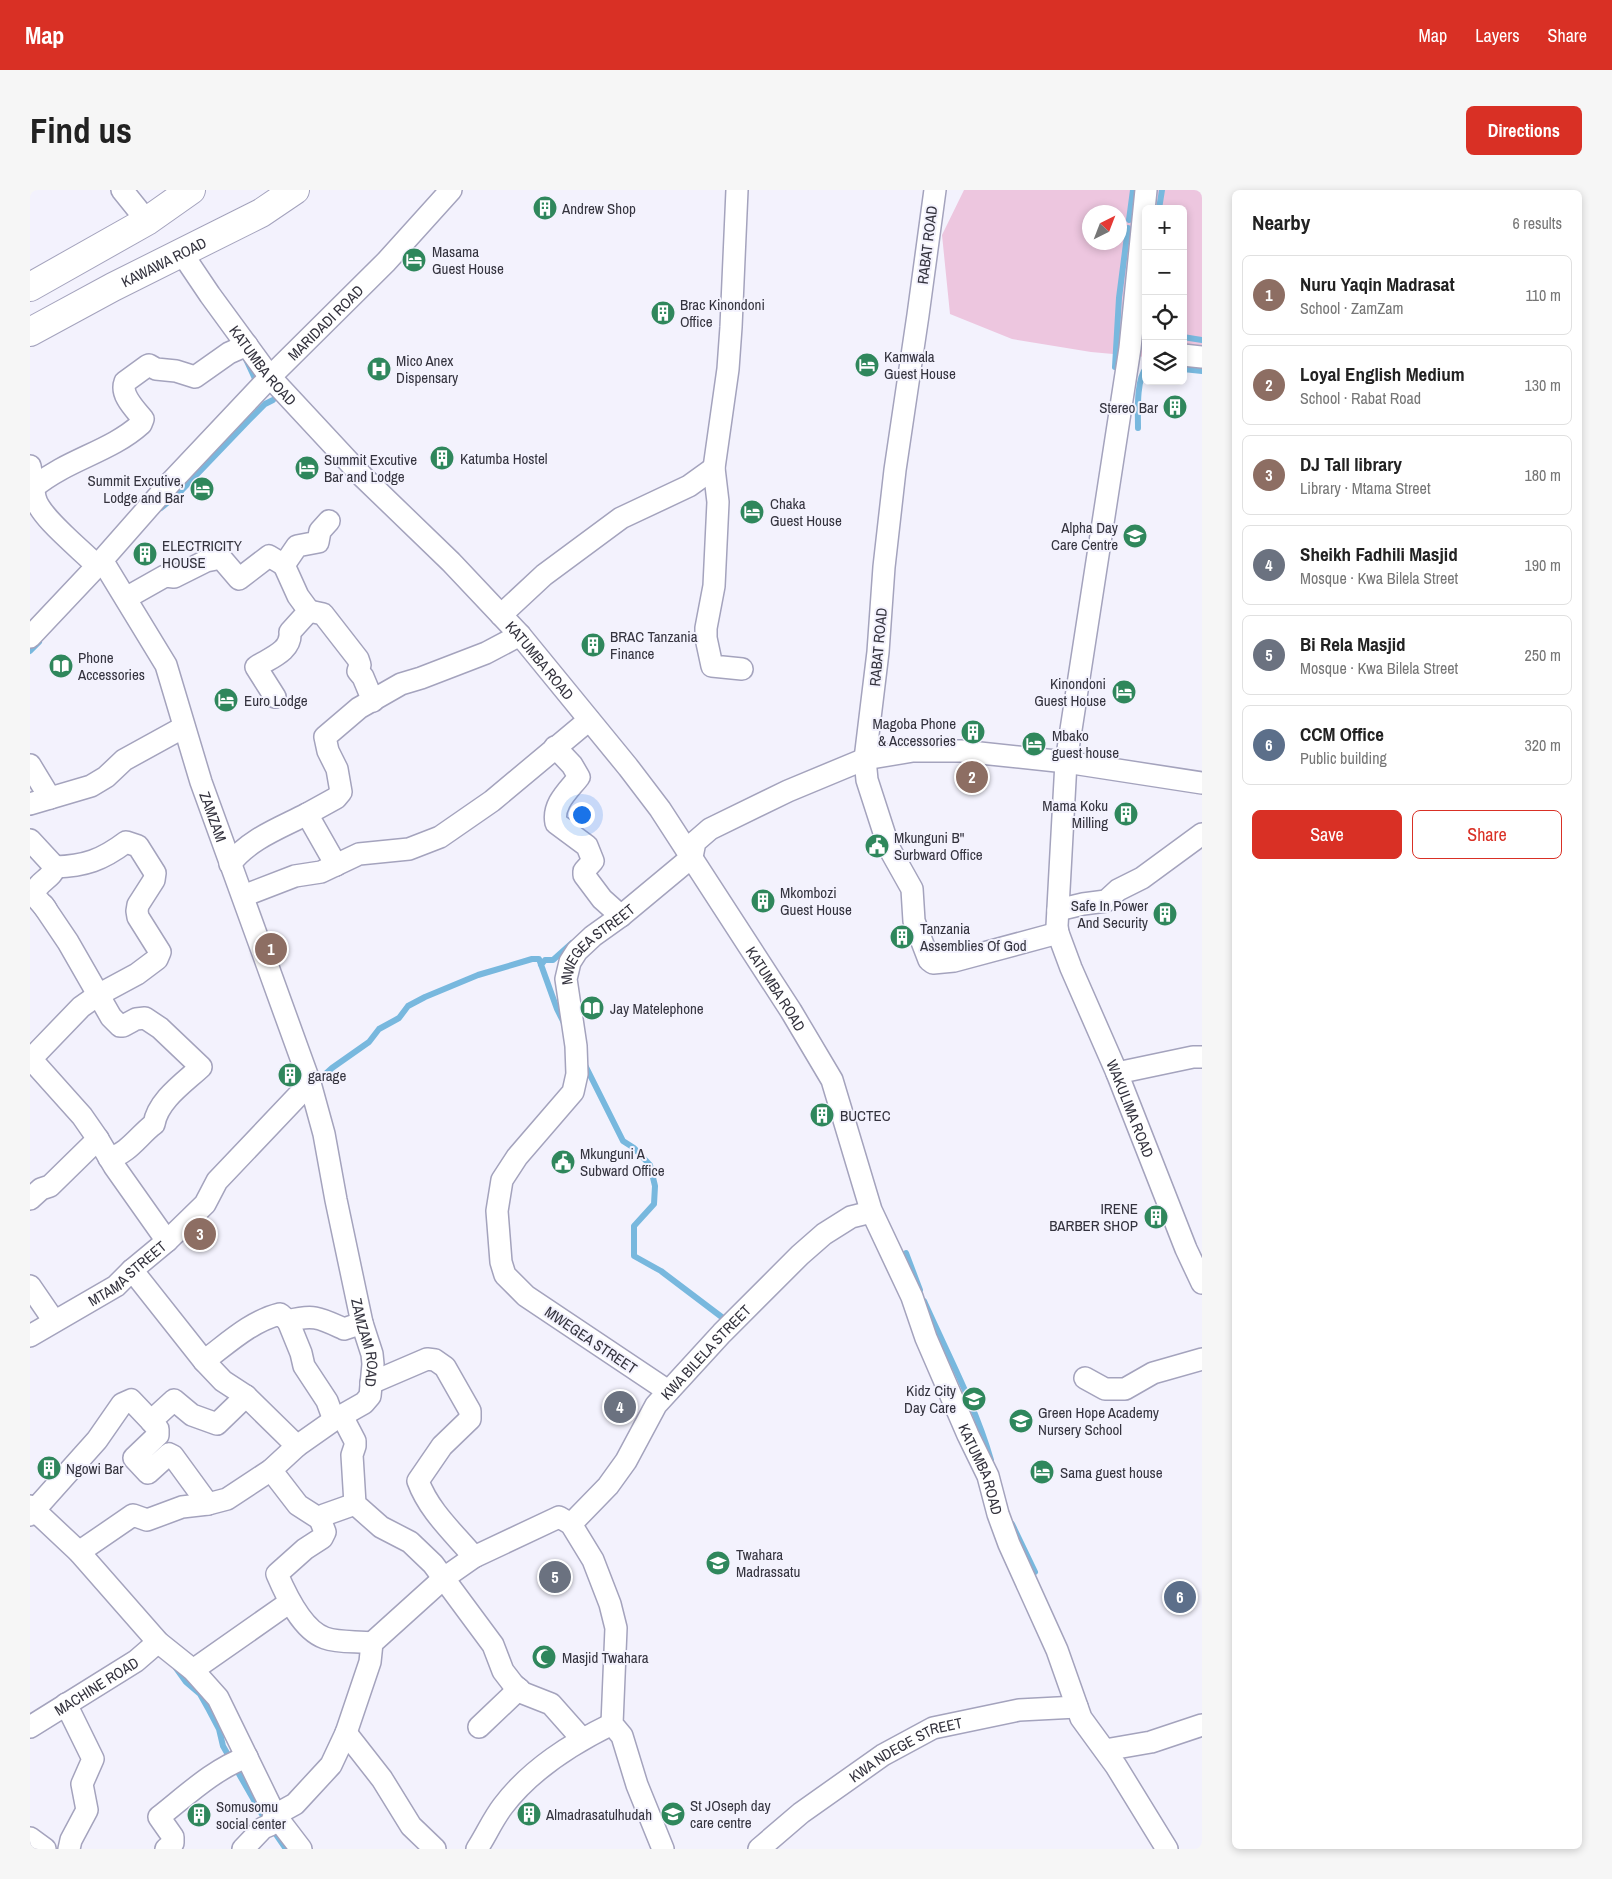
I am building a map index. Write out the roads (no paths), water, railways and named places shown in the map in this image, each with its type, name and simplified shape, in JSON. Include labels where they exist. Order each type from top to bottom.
[{"type":"main road","points":[[30,287],[147,221],[191,190]]},
{"type":"main road","name":"KAWAWA ROAD","points":[[30,332],[113,286],[216,237],[261,213],[296,190]]},
{"type":"street","points":[[122,190],[147,221]]},
{"type":"street","name":"MARIDADI ROAD","points":[[30,638],[170,483],[270,377],[386,262],[451,190]]},
{"type":"street","points":[[737,190],[729,352],[714,468],[718,502],[714,586],[706,622],[706,638],[712,666],[742,669]]},
{"type":"street","name":"RABAT ROAD","points":[[935,190],[895,470],[884,568],[878,652],[865,759],[867,780],[888,848],[912,888],[914,921],[928,960],[933,964],[954,961],[1058,933]]},
{"type":"street","name":"WAKULIMA ROAD","points":[[1146,190],[1138,349],[1066,762],[1058,933],[1074,977],[1117,1073],[1186,1249],[1202,1283]]},
{"type":"street","name":"KATUMBA ROAD","points":[[181,252],[270,377],[363,477],[451,562],[520,635],[589,720],[660,809],[791,1011],[832,1080],[871,1212],[912,1297],[926,1338],[988,1476],[1006,1537],[1058,1650],[1081,1718],[1105,1750],[1167,1849]]},
{"type":"street","points":[[35,511],[32,476],[59,469],[117,443],[141,424],[143,419],[123,390],[125,382],[149,364],[159,370],[176,370],[195,378],[228,353],[247,345]]},
{"type":"street","points":[[1187,355],[1202,357]]},
{"type":"street","points":[[501,615],[544,574],[620,518],[689,486],[714,468]]},
{"type":"street","name":"ZAMZAM","points":[[35,511],[52,522],[100,562],[126,598],[166,665],[201,782],[243,896],[280,1005],[310,1083]]},
{"type":"street","points":[[284,565],[297,546],[318,542],[320,531],[329,521]]},
{"type":"street","points":[[126,598],[165,576],[174,577],[214,559],[221,558],[239,579],[269,556],[284,565],[298,596],[309,611],[322,614],[334,626],[358,659],[360,665],[358,671],[363,677],[373,701]]},
{"type":"street","points":[[275,698],[256,667],[285,650],[291,639],[290,632],[309,611]]},
{"type":"street","points":[[230,864],[238,853],[255,840],[336,798],[341,792],[337,769],[328,751],[325,737],[359,708],[401,684],[486,653],[520,635]]},
{"type":"street","points":[[243,896],[295,876],[305,873],[314,874],[359,854],[409,849],[440,836],[492,801],[589,720]]},
{"type":"street","points":[[30,804],[91,786],[106,777],[124,760],[184,727]]},
{"type":"street","points":[[555,747],[572,765],[579,777],[565,792],[555,816],[556,823],[587,846],[593,862],[584,871],[584,875],[602,899],[621,916]]},
{"type":"street","points":[[692,858],[695,842],[699,838],[710,829],[749,809],[865,759],[913,751],[961,751],[1066,762],[1202,783]]},
{"type":"street","points":[[30,764],[50,798]]},
{"type":"street","points":[[307,814],[336,865]]},
{"type":"street","points":[[1058,910],[1106,901],[1118,890],[1142,878],[1202,834]]},
{"type":"street","points":[[30,840],[55,867],[78,866],[93,862],[126,842],[138,846],[155,873],[154,880],[138,905],[137,911],[138,917],[160,952],[157,959],[138,974],[98,995],[76,1012],[30,1060],[82,1116],[167,1241]]},
{"type":"street","name":"MWEGEA STREET","points":[[668,1391],[550,1312],[513,1284],[505,1275],[501,1262],[497,1231],[497,1211],[502,1180],[517,1157],[573,1092],[577,1074],[576,1046],[566,979],[570,962],[577,951],[588,941],[692,858]]},
{"type":"street","points":[[55,867],[54,872],[35,889],[34,895],[37,910],[68,942],[111,1017],[120,1026],[128,1025],[136,1019],[145,1018],[160,1028],[201,1067],[162,1106],[154,1124],[125,1150],[109,1158]]},
{"type":"street","points":[[1117,1073],[1202,1056]]},
{"type":"street","name":"MTAMA STREET","points":[[30,1336],[116,1286],[167,1241],[205,1204],[217,1181],[310,1083]]},
{"type":"street","name":"ZAMZAM ROAD","points":[[79,1552],[133,1514],[147,1520],[182,1507],[208,1504],[227,1499],[271,1470],[297,1446],[338,1418],[364,1404],[370,1396],[372,1354],[362,1323],[324,1134],[310,1083]]},
{"type":"street","points":[[30,1199],[37,1192],[50,1186],[98,1139]]},
{"type":"street","name":"KWA BILELA STREET","points":[[571,1524],[608,1486],[626,1461],[656,1405],[757,1297],[814,1243],[851,1217],[871,1212]]},
{"type":"street","points":[[132,1270],[204,1361],[224,1380],[246,1396],[297,1446]]},
{"type":"street","points":[[30,1286],[54,1321]]},
{"type":"street","points":[[204,1361],[256,1323],[280,1314],[288,1321],[301,1353],[304,1366],[327,1401],[334,1417],[338,1418],[355,1442],[352,1455],[355,1504],[381,1528],[410,1542],[433,1564],[493,1645],[503,1672],[523,1692],[550,1704],[582,1738]]},
{"type":"street","points":[[288,1321],[303,1317],[317,1317],[344,1329],[362,1323]]},
{"type":"street","points":[[1085,1378],[1105,1388],[1125,1389],[1154,1373],[1202,1359]]},
{"type":"street","points":[[371,1383],[427,1360],[435,1360],[445,1367],[457,1386],[470,1411],[470,1419],[442,1446],[418,1480],[434,1513],[474,1557]]},
{"type":"street","points":[[151,1421],[174,1400],[192,1415],[217,1424],[246,1396]]},
{"type":"street","points":[[208,1504],[173,1456],[169,1454],[148,1473],[134,1458],[158,1436],[158,1429],[131,1400],[122,1404],[97,1440],[31,1511],[79,1552],[158,1642],[193,1670],[218,1698],[276,1815],[301,1849]]},
{"type":"street","points":[[271,1470],[298,1505],[320,1519],[325,1532],[322,1538],[305,1549],[277,1574],[290,1602],[311,1630],[325,1638],[372,1643]]},
{"type":"street","points":[[320,1519],[324,1515],[355,1504]]},
{"type":"street","points":[[243,1849],[263,1828],[270,1826],[276,1815],[295,1804],[331,1765],[346,1733],[370,1662],[372,1643],[444,1578],[474,1557],[559,1517],[571,1524],[593,1560],[610,1604],[616,1628],[612,1724],[622,1736],[637,1786],[663,1849]]},
{"type":"street","points":[[193,1670],[290,1602]]},
{"type":"street","name":"MACHINE ROAD","points":[[30,1727],[136,1661],[158,1642]]},
{"type":"street","points":[[479,1727],[519,1689]]},
{"type":"street","points":[[66,1704],[92,1759],[82,1784],[87,1810],[71,1840],[69,1849]]},
{"type":"street","name":"KWA NDEGE STREET","points":[[759,1849],[801,1813],[883,1755],[934,1728],[1019,1710],[1077,1706]]},
{"type":"street","points":[[478,1849],[502,1806],[530,1776],[582,1738],[612,1724]]},
{"type":"street","points":[[1105,1750],[1151,1742],[1202,1725]]},
{"type":"street","points":[[346,1733],[382,1779],[411,1826],[435,1849]]},
{"type":"street","points":[[166,1849],[172,1843],[173,1837],[159,1817],[232,1762],[247,1757]]},
{"type":"street","points":[[30,1838],[45,1849]]},
{"type":"waterway","points":[[1129,220],[1133,190]]},
{"type":"waterway","points":[[1160,205],[1162,190]]},
{"type":"waterway","points":[[1115,367],[1119,298],[1128,228]]},
{"type":"waterway","points":[[1187,338],[1202,340]]},
{"type":"waterway","points":[[245,357],[256,384]]},
{"type":"waterway","points":[[1187,369],[1202,371]]},
{"type":"waterway","points":[[1138,428],[1139,388],[1142,376]]},
{"type":"waterway","points":[[181,491],[265,404],[273,400]]},
{"type":"waterway","points":[[161,508],[178,494]]},
{"type":"waterway","points":[[30,651],[39,642]]},
{"type":"waterway","points":[[541,965],[545,960],[553,960],[572,943]]},
{"type":"waterway","points":[[316,1087],[322,1077],[332,1068],[369,1042],[379,1029],[399,1018],[408,1006],[478,975],[532,959],[539,959],[564,1023]]},
{"type":"waterway","points":[[584,1063],[623,1141],[634,1148],[650,1165],[655,1186],[654,1204],[634,1226],[634,1256],[661,1271],[727,1321]]},
{"type":"waterway","points":[[906,1253],[920,1290]]},
{"type":"waterway","points":[[924,1301],[969,1399],[991,1460]]},
{"type":"waterway","points":[[1012,1524],[1035,1572]]},
{"type":"waterway","points":[[176,1668],[186,1682],[200,1694],[219,1729],[223,1746],[263,1816]]},
{"type":"waterway","points":[[271,1827],[286,1849]]},
{"type":"place","name":"Andrew Shop","points":[[545,208]]},
{"type":"place","name":"Masama Guest House","points":[[414,260]]},
{"type":"place","name":"Brac Kinondoni Office","points":[[663,313]]},
{"type":"place","name":"Kamwala Guest House","points":[[867,365]]},
{"type":"place","name":"Mico Anex Dispensary","points":[[379,369]]},
{"type":"place","name":"Stereo Bar","points":[[1175,407]]},
{"type":"place","name":"Katumba Hostel","points":[[442,458]]},
{"type":"place","name":"Summit Excutive Bar and Lodge","points":[[307,468]]},
{"type":"place","name":"Summit Excutive, Lodge and Bar","points":[[202,489]]},
{"type":"place","name":"Chaka Guest House","points":[[752,512]]},
{"type":"place","name":"Alpha Day Care Centre","points":[[1135,536]]},
{"type":"place","name":"ELECTRICITY HOUSE","points":[[145,554]]},
{"type":"place","name":"BRAC Tanzania Finance","points":[[593,645]]},
{"type":"place","name":"Phone Accessories","points":[[61,666]]},
{"type":"place","name":"Kinondoni Guest House","points":[[1124,692]]},
{"type":"place","name":"Euro Lodge","points":[[226,700]]},
{"type":"place","name":"Magoba Phone & Accessories","points":[[973,732]]},
{"type":"place","name":"Mbako guest house","points":[[1034,744]]},
{"type":"place","name":"Loyal English Medium","points":[[972,777]]},
{"type":"place","name":"Mama Koku Milling","points":[[1126,814]]},
{"type":"place","name":"Mkunguni B'' Surbward Office","points":[[877,846]]},
{"type":"place","name":"Mkombozi Guest House","points":[[763,901]]},
{"type":"place","name":"Safe In Power And Security","points":[[1165,914]]},
{"type":"place","name":"Tanzania Assemblies Of God","points":[[902,937]]},
{"type":"place","name":"Nuru Yaqin Madrasat","points":[[271,949]]},
{"type":"place","name":"Jay Matelephone","points":[[592,1008]]},
{"type":"place","name":"garage","points":[[290,1075]]},
{"type":"place","name":"BUCTEC","points":[[822,1115]]},
{"type":"place","name":"Mkunguni A Subward Office","points":[[563,1162]]},
{"type":"place","name":"IRENE BARBER SHOP","points":[[1156,1217]]},
{"type":"place","name":"DJ Tall library","points":[[200,1234]]},
{"type":"place","name":"Kidz City Day Care","points":[[974,1399]]},
{"type":"place","name":"Sheikh Fadhili Masjid","points":[[620,1407]]},
{"type":"place","name":"Green Hope Academy Nursery School","points":[[1021,1421]]},
{"type":"place","name":"Ngowi Bar","points":[[49,1468]]},
{"type":"place","name":"Sama guest house","points":[[1042,1472]]},
{"type":"place","name":"Twahara Madrassatu","points":[[718,1563]]},
{"type":"place","name":"Bi Rela Masjid","points":[[555,1577]]},
{"type":"place","name":"CCM Office","points":[[1180,1597]]},
{"type":"place","name":"Masjid Twahara","points":[[544,1657]]},
{"type":"place","name":"Almadrasatulhudah","points":[[529,1814]]},
{"type":"place","name":"St JOseph day care centre","points":[[673,1814]]},
{"type":"place","name":"Somusomu social center","points":[[199,1815]]}]
